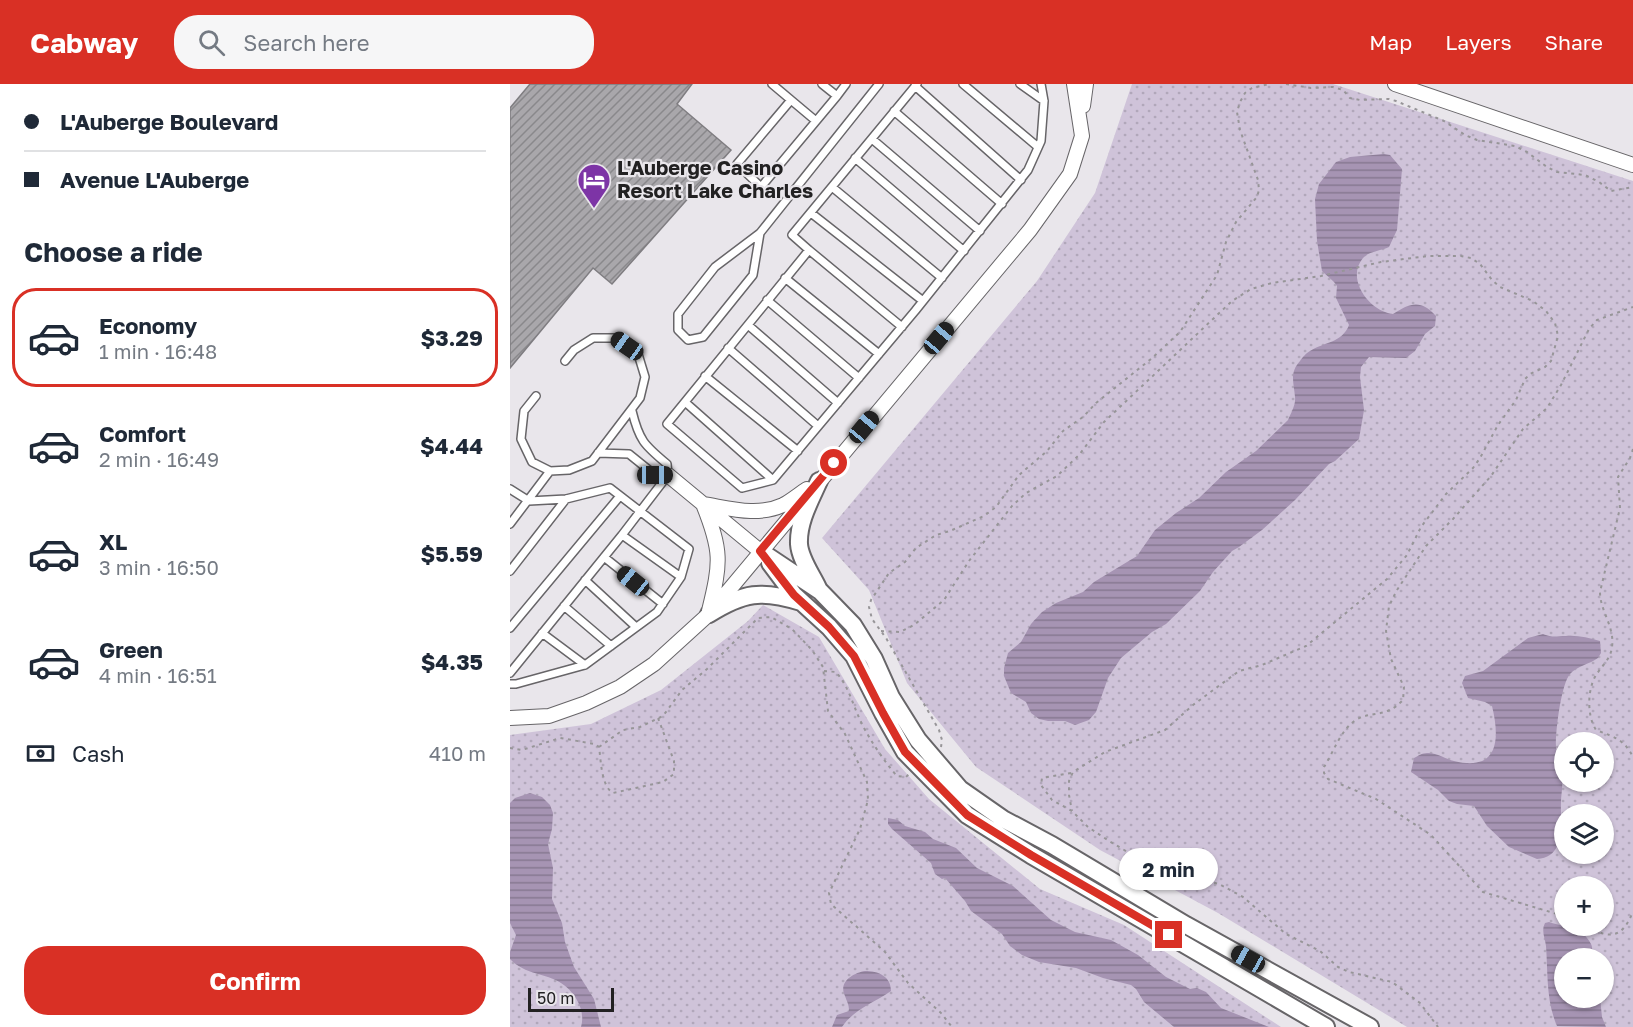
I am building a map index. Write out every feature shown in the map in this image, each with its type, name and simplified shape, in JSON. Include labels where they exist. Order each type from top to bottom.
[{"type":"street","points":[[510,718],[549,716],[586,703],[620,687],[654,664],[708,614],[1030,230],[1070,174],[1082,136],[1074,84]]},
{"type":"street","points":[[1080,120],[1086,84]]},
{"type":"street","points":[[1395,84],[1633,165]]},
{"type":"street","points":[[668,475],[760,551],[820,591],[853,625],[874,659],[891,697],[918,740],[925,761],[967,815],[1031,855],[1326,1027]]},
{"type":"street","points":[[703,504],[745,511],[762,510],[782,505],[819,481]]},
{"type":"street","points":[[819,481],[801,522],[799,546],[820,591]]},
{"type":"street","points":[[703,504],[715,534],[719,571],[708,614]]},
{"type":"street","points":[[760,551],[801,602],[829,627],[854,656],[905,752],[925,761],[1003,819],[1052,845],[1186,925],[1370,1027]]},
{"type":"street","points":[[708,614],[728,602],[764,593],[801,602]]},
{"type":"lane","points":[[772,84],[816,121]]},
{"type":"lane","points":[[822,84],[837,96]]},
{"type":"lane","points":[[791,100],[737,165],[761,187],[846,84]]},
{"type":"lane","points":[[963,84],[1038,147]]},
{"type":"lane","points":[[1020,84],[1044,101]]},
{"type":"lane","points":[[808,250],[667,424],[742,488],[773,480],[902,327],[1021,180],[1041,141],[1044,101],[1041,84]]},
{"type":"lane","points":[[760,233],[753,274],[703,337],[688,340],[678,330],[678,314],[715,267],[760,233],[876,85]]},
{"type":"lane","points":[[902,327],[792,235],[916,85],[1021,180]]},
{"type":"lane","points":[[894,111],[1002,204]]},
{"type":"lane","points":[[872,139],[980,231]]},
{"type":"lane","points":[[855,158],[964,251]]},
{"type":"lane","points":[[832,187],[942,278]]},
{"type":"lane","points":[[811,213],[923,301]]},
{"type":"lane","points":[[785,278],[879,354]]},
{"type":"lane","points":[[767,300],[859,378]]},
{"type":"lane","points":[[748,325],[838,403]]},
{"type":"lane","points":[[536,396],[524,411],[521,439],[532,462],[550,471],[569,470],[592,461],[632,411],[640,398],[645,377],[638,354],[615,338],[593,338],[574,350],[566,361]]},
{"type":"lane","points":[[728,348],[818,426]]},
{"type":"lane","points":[[705,376],[798,451]]},
{"type":"lane","points":[[685,402],[773,480]]},
{"type":"lane","points":[[510,673],[668,475],[667,464],[645,446],[632,411]]},
{"type":"lane","points":[[598,453],[629,454],[655,475],[668,475]]},
{"type":"lane","points":[[510,524],[550,471]]},
{"type":"lane","points":[[510,489],[529,501],[566,499],[610,488],[689,549],[681,577],[657,612],[585,665],[510,684]]},
{"type":"lane","points":[[510,628],[620,496]]},
{"type":"lane","points":[[510,571],[566,499]]},
{"type":"lane","points":[[622,535],[681,577]]},
{"type":"lane","points":[[604,557],[663,604]]},
{"type":"lane","points":[[585,580],[636,627]]},
{"type":"lane","points":[[564,606],[611,646]]},
{"type":"lane","points":[[542,633],[585,665]]},
{"type":"path","points":[[824,671],[836,672],[842,680],[850,692],[863,727],[897,776],[906,777],[941,749],[942,740],[939,730],[872,619],[869,607],[871,600],[889,573],[905,562],[916,548],[936,535],[967,525],[996,507],[1019,475],[1047,451],[1064,431],[1180,332],[1217,274],[1226,242],[1236,222],[1257,197],[1258,180],[1240,130],[1237,112],[1245,93],[1252,88],[1269,84]]},
{"type":"path","points":[[1286,84],[1318,88],[1333,87],[1343,90],[1350,98],[1360,100],[1396,100],[1444,121],[1477,140],[1515,146],[1557,172],[1585,175],[1611,191],[1633,187]]},
{"type":"path","points":[[881,631],[900,632],[914,625],[944,600],[969,561],[1012,506],[1026,493],[1057,476],[1079,455],[1104,422],[1232,301],[1251,289],[1362,268],[1382,262],[1446,255],[1471,258],[1480,264],[1500,287],[1533,301],[1551,317],[1558,336],[1551,361],[1525,379],[1516,400],[1498,425],[1480,458],[1446,494],[1421,527],[1407,555],[1387,579],[1306,646],[1262,665],[1239,671],[1193,705],[1165,730],[1105,752],[1073,772],[1069,791],[1072,811]]},
{"type":"path","points":[[1554,913],[1483,892],[1431,835],[1376,799],[1328,779],[1324,773],[1324,767],[1349,725],[1359,718],[1382,714],[1404,700],[1404,687],[1391,659],[1386,631],[1389,606],[1426,546],[1491,476],[1523,429],[1547,408],[1589,329],[1597,321],[1633,307]]},
{"type":"path","points":[[1633,448],[1630,458],[1618,477],[1620,508],[1600,592],[1600,602],[1613,639],[1612,650],[1592,683],[1589,710],[1596,730],[1619,739],[1627,745],[1633,757]]},
{"type":"path","points":[[599,747],[623,730],[640,727],[668,710],[682,690],[707,669],[758,618],[771,617],[792,629],[813,650],[824,671],[828,711],[845,734],[863,770],[868,791],[860,829],[829,893],[831,904],[885,952],[908,983],[941,1013],[952,1027]]},
{"type":"path","points":[[510,748],[522,750],[560,738],[594,744],[599,747],[606,782],[613,793],[663,782],[674,774],[674,761],[658,718]]},
{"type":"path","points":[[1071,776],[1072,773],[1045,776],[1042,778],[1041,785],[1052,800],[1072,811],[1088,827],[1147,864],[1219,884],[1242,897],[1286,934],[1320,951],[1338,968],[1392,982],[1420,1003],[1438,1027]]},
{"type":"path","points":[[1614,935],[1622,931],[1628,924],[1633,911]]},
{"type":"shaded area","points":[[1132,84],[1333,84],[1633,181],[1633,1027],[1407,1027],[1218,913],[1100,850],[976,767],[907,683],[869,590],[822,538],[1037,281],[1095,193]]},
{"type":"shaded area","points":[[1390,155],[1402,169],[1397,230],[1389,247],[1372,252],[1363,258],[1358,266],[1359,284],[1369,301],[1384,312],[1393,314],[1410,305],[1420,305],[1436,316],[1435,326],[1425,334],[1415,351],[1406,358],[1369,357],[1361,367],[1364,410],[1359,439],[1329,464],[1262,530],[1232,551],[1200,591],[1166,624],[1152,632],[1121,658],[1108,678],[1096,712],[1089,720],[1075,725],[1065,721],[1039,719],[1031,713],[1026,702],[1011,693],[1004,676],[1008,653],[1021,642],[1031,624],[1042,612],[1056,603],[1083,592],[1094,582],[1137,556],[1155,530],[1199,498],[1226,472],[1256,451],[1288,420],[1295,403],[1293,378],[1297,365],[1315,348],[1337,339],[1349,325],[1336,298],[1337,286],[1322,271],[1317,241],[1315,199],[1319,184],[1336,162],[1350,157]]},
{"type":"shaded area","points":[[763,605],[819,637],[885,749],[929,799],[1040,889],[1124,925],[1281,1027],[510,1027],[510,735],[591,724],[661,690],[748,621]]},
{"type":"shaded area","points":[[1543,634],[1579,636],[1600,641],[1601,653],[1598,658],[1573,671],[1564,688],[1557,732],[1554,732],[1554,792],[1562,792],[1561,804],[1554,804],[1554,851],[1547,857],[1537,859],[1509,847],[1487,826],[1474,806],[1449,801],[1438,790],[1411,772],[1414,758],[1425,753],[1469,763],[1480,762],[1488,757],[1493,750],[1496,730],[1492,706],[1468,698],[1462,683],[1465,676],[1483,671],[1528,638]]},
{"type":"shaded area","points":[[530,793],[542,797],[550,805],[553,813],[548,844],[553,868],[552,899],[562,923],[565,942],[574,967],[594,999],[601,1027],[581,1027],[581,1008],[575,996],[566,987],[555,980],[522,968],[510,959],[516,935],[510,923],[510,803],[515,798]]},
{"type":"shaded area","points":[[888,818],[898,820],[905,826],[925,832],[933,839],[956,848],[977,868],[1013,886],[1051,920],[1075,932],[1111,940],[1138,955],[1166,977],[1190,989],[1197,988],[1206,992],[1221,1008],[1269,1027],[1174,1027],[1144,1002],[1131,985],[1076,968],[1039,962],[1022,955],[1010,946],[1002,934],[971,911],[945,878],[942,879],[935,874],[931,863],[892,829],[888,824]]},
{"type":"shaded area","points":[[1545,923],[1554,923],[1554,936],[1586,936],[1592,947],[1554,948],[1554,1008],[1601,1008],[1606,1027],[1557,1026],[1549,997],[1543,932]]},
{"type":"shaded area","points":[[865,971],[883,975],[889,982],[891,991],[858,1011],[842,1027],[832,1027],[837,1015],[849,1011],[843,991],[845,982],[852,976]]},
{"type":"building","name":"L'Auberge Casino Resort Lake Charles","points":[[530,84],[692,84],[677,104],[731,150],[612,284],[593,268],[510,368],[510,108]]},
{"type":"place","name":"L'Auberge Casino Resort Lake Charles","points":[[594,209]]},
{"type":"route","points":[[834,463],[760,551],[794,595],[829,627],[854,656],[905,752],[967,815],[1169,935]]}]
